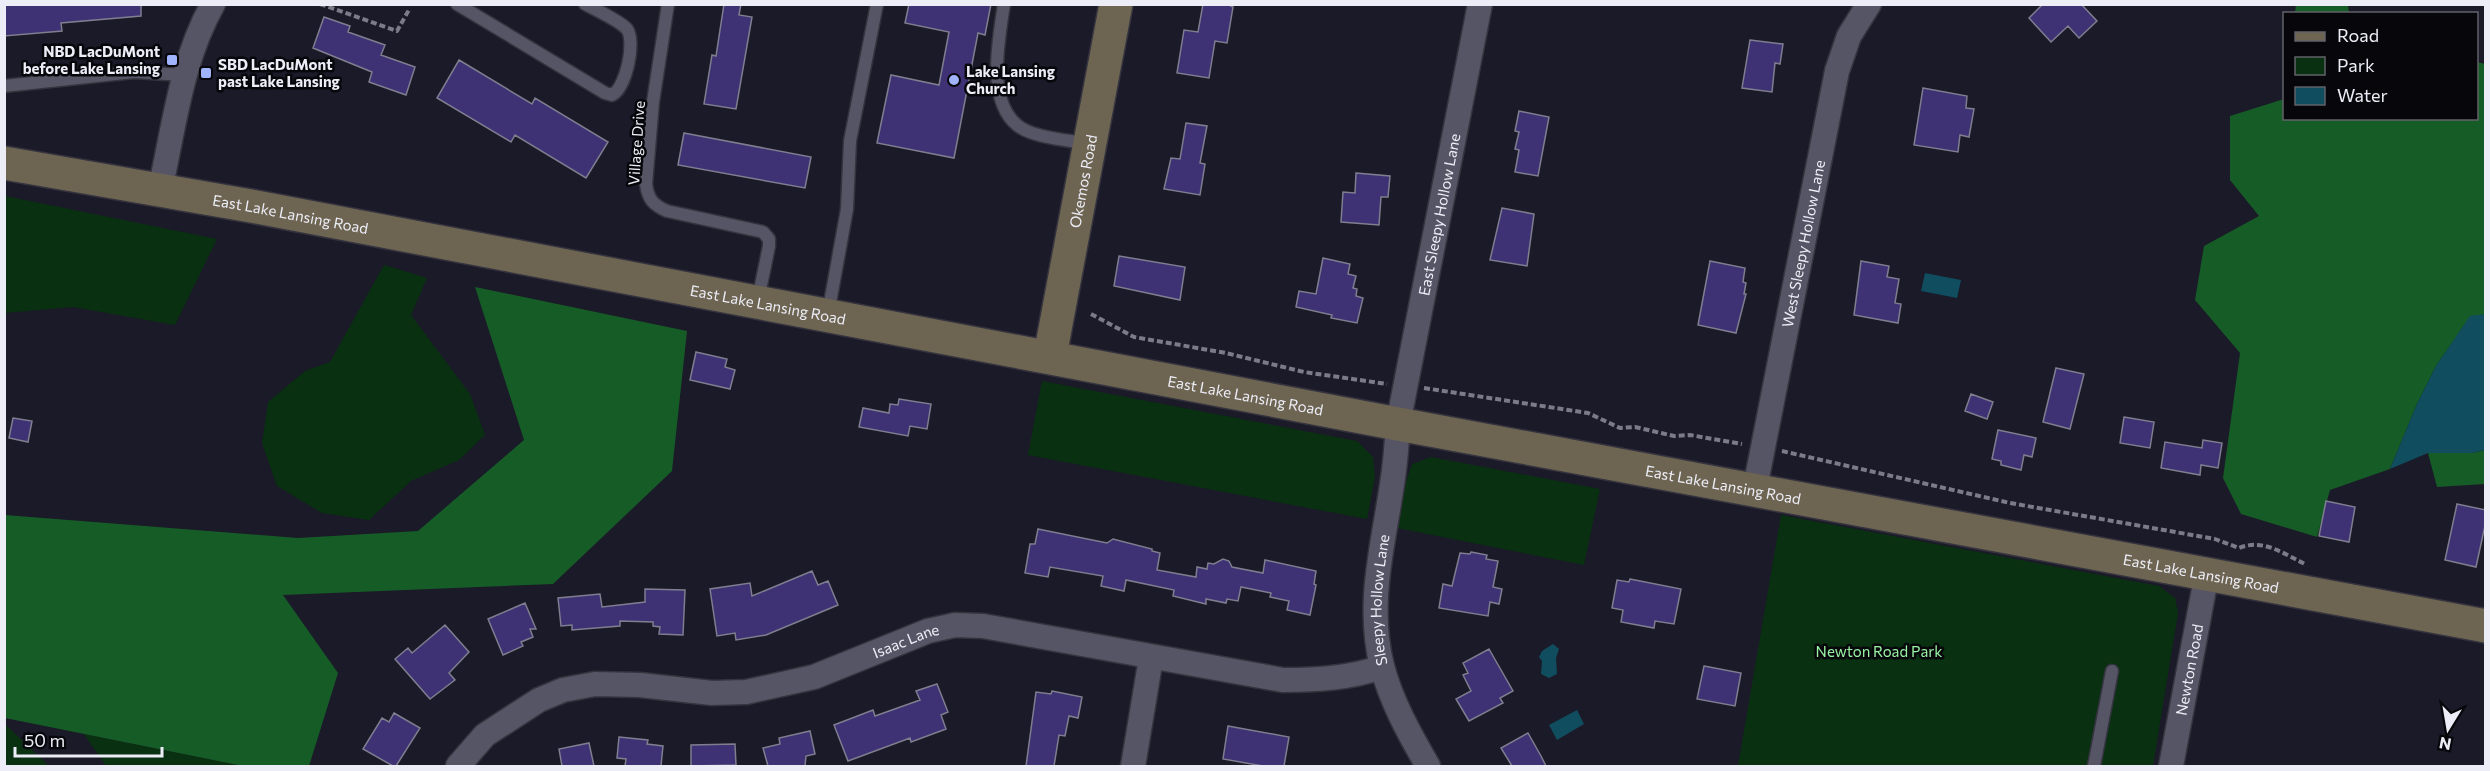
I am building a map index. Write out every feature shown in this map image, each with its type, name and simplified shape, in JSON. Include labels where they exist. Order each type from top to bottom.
[{"type":"street","points":[[160,190],[184,75],[193,45],[213,4]]},
{"type":"street","name":"Okemos Road","points":[[1050,356],[1116,4]]},
{"type":"street","name":"East Sleepy Hollow Lane","points":[[1398,424],[1480,4]]},
{"type":"street","name":"West Sleepy Hollow Lane","points":[[1755,488],[1837,71],[1849,36],[1869,4]]},
{"type":"street","name":"East Lake Lansing Road","points":[[4,163],[828,314],[1398,424],[1755,488],[2486,626]]},
{"type":"street","name":"Sleepy Hollow Lane","points":[[1398,424],[1394,471],[1375,590],[1376,633],[1382,667],[1398,708],[1428,766]]},
{"type":"street","name":"Newton Road","points":[[2171,766],[2207,573]]},
{"type":"street","name":"Isaac Lane","points":[[458,766],[485,735],[539,700],[563,690],[595,684],[712,693],[746,692],[814,677],[928,631],[955,625],[983,626],[1283,680],[1316,680],[1358,675],[1382,667]]},
{"type":"street","points":[[1133,766],[1151,658]]},
{"type":"lane","points":[[457,4],[604,93],[612,95],[619,92],[625,81],[631,39],[626,28],[585,4]]},
{"type":"lane","name":"Village Drive","points":[[669,4],[653,102],[646,184],[648,196],[655,206],[667,211],[763,232],[769,239],[769,246],[758,302]]},
{"type":"lane","points":[[828,314],[847,209],[850,141],[878,4]]},
{"type":"lane","points":[[1004,4],[998,46],[998,94],[1006,112],[1017,125],[1032,133],[1090,144]]},
{"type":"lane","points":[[4,86],[134,72],[184,75]]},
{"type":"lane","points":[[2094,766],[2112,670]]},
{"type":"path","points":[[320,4],[397,31],[410,8]]},
{"type":"path","points":[[1091,314],[1134,337],[1226,353],[1323,376],[1588,413],[1620,428],[1635,427],[1674,436],[1690,435],[1763,447],[2010,503],[2215,539],[2239,548],[2248,544],[2263,545],[2303,564],[2315,566]]},
{"type":"green space","points":[[2296,4],[2348,5],[2349,12],[2295,12]]},
{"type":"green space","points":[[2478,62],[2485,64],[2485,314],[2470,317],[2436,366],[2417,404],[2390,469],[2330,490],[2317,537],[2241,514],[2223,478],[2240,353],[2195,300],[2204,246],[2259,216],[2230,180],[2230,116],[2283,99],[2283,120],[2478,120]]},
{"type":"green space","points":[[5,196],[217,239],[175,325],[73,307],[5,313]]},
{"type":"green space","points":[[384,265],[427,278],[411,315],[470,394],[485,435],[459,460],[411,481],[369,520],[322,513],[277,486],[262,443],[268,402],[305,371],[330,362]]},
{"type":"green space","points":[[475,287],[687,331],[672,471],[553,584],[283,595],[338,673],[309,766],[243,766],[5,718],[5,515],[298,538],[418,531],[524,440]]},
{"type":"green space","points":[[1042,381],[1357,441],[1373,457],[1375,477],[1367,519],[1028,455]]},
{"type":"green space","points":[[2485,450],[2485,484],[2437,487],[2428,453],[2472,453]]},
{"type":"green space","points":[[1431,457],[1600,489],[1584,565],[1397,528],[1406,481],[1412,464]]},
{"type":"green space","name":"Newton Road Park","points":[[1781,515],[2159,586],[2175,598],[2178,613],[2153,766],[1738,766]]},
{"type":"green space","points":[[5,724],[49,766],[5,766]]},
{"type":"green space","points":[[84,734],[243,766],[106,766]]},
{"type":"water","points":[[1925,273],[1961,280],[1957,298],[1921,291]]},
{"type":"water","points":[[2485,314],[2485,450],[2472,453],[2428,453],[2390,469],[2417,404],[2436,366],[2470,316]]},
{"type":"water","points":[[1553,644],[1559,649],[1556,658],[1557,674],[1549,678],[1541,674],[1542,661],[1539,657],[1542,651]]},
{"type":"water","points":[[1577,710],[1584,724],[1557,740],[1549,725]]},
{"type":"building","points":[[4,4],[141,4],[141,16],[61,23],[62,31],[4,36]]},
{"type":"building","points":[[724,4],[741,4],[739,15],[752,17],[736,109],[704,104],[712,55],[716,56]]},
{"type":"building","name":"Lake Lansing Church","points":[[909,4],[991,4],[985,35],[978,33],[954,158],[877,143],[891,75],[939,85],[949,32],[905,23]]},
{"type":"building","points":[[1203,4],[1227,4],[1233,7],[1227,43],[1215,41],[1209,78],[1177,73],[1184,30],[1198,32]]},
{"type":"building","points":[[2043,4],[2081,4],[2097,21],[2079,38],[2068,26],[2051,42],[2029,18]]},
{"type":"building","points":[[324,17],[350,26],[348,32],[385,45],[381,55],[415,67],[406,95],[369,82],[372,72],[313,48]]},
{"type":"building","points":[[1750,40],[1783,44],[1780,64],[1775,63],[1772,92],[1742,88]]},
{"type":"building","points":[[459,60],[532,104],[535,98],[608,142],[586,178],[515,135],[511,142],[437,98]]},
{"type":"building","points":[[1923,88],[1967,96],[1966,108],[1974,109],[1969,137],[1960,135],[1958,152],[1914,145]]},
{"type":"building","points":[[1519,111],[1549,117],[1538,176],[1515,172],[1519,150],[1515,149],[1519,132],[1515,131]]},
{"type":"building","points":[[1186,123],[1207,126],[1200,163],[1205,164],[1200,195],[1164,189],[1171,158],[1180,159]]},
{"type":"building","points":[[684,133],[811,157],[805,188],[678,165]]},
{"type":"building","points":[[1356,173],[1390,176],[1388,197],[1381,197],[1379,225],[1341,222],[1343,192],[1355,193]]},
{"type":"building","points":[[1502,208],[1534,214],[1527,266],[1490,260]]},
{"type":"building","points":[[1119,256],[1185,267],[1180,300],[1114,286]]},
{"type":"building","points":[[1323,258],[1350,264],[1348,274],[1356,276],[1353,288],[1357,289],[1356,296],[1363,298],[1357,323],[1296,307],[1299,291],[1316,294]]},
{"type":"building","points":[[1710,261],[1745,268],[1743,282],[1746,283],[1744,294],[1746,294],[1736,333],[1698,325]]},
{"type":"building","points":[[1861,261],[1889,266],[1887,277],[1899,279],[1895,303],[1901,304],[1898,323],[1854,315]]},
{"type":"building","points":[[696,352],[727,359],[725,367],[735,370],[730,389],[690,380]]},
{"type":"building","points":[[2056,368],[2084,374],[2070,429],[2043,422]]},
{"type":"building","points":[[1971,394],[1993,402],[1987,419],[1965,411]]},
{"type":"building","points":[[899,399],[931,404],[927,429],[910,426],[908,436],[859,427],[863,408],[889,413],[890,404],[898,405]]},
{"type":"building","points":[[2124,417],[2154,422],[2150,448],[2120,443]]},
{"type":"building","points":[[13,418],[32,421],[28,442],[9,438]]},
{"type":"building","points":[[1998,430],[2036,438],[2032,457],[2024,455],[2021,470],[2001,465],[2001,461],[1992,459]]},
{"type":"building","points":[[2203,440],[2222,443],[2218,468],[2201,465],[2200,475],[2161,468],[2165,442],[2202,448]]},
{"type":"building","points":[[2326,501],[2355,507],[2349,542],[2319,536]]},
{"type":"building","points":[[2457,504],[2486,510],[2486,521],[2476,567],[2445,560]]},
{"type":"building","points":[[1038,529],[1107,543],[1113,539],[1152,549],[1160,553],[1157,570],[1196,577],[1197,567],[1207,569],[1208,563],[1214,564],[1223,559],[1229,561],[1232,567],[1263,573],[1265,560],[1316,571],[1314,584],[1316,585],[1310,615],[1287,610],[1289,601],[1270,597],[1271,593],[1241,587],[1238,601],[1227,599],[1226,603],[1206,599],[1206,604],[1173,596],[1174,590],[1126,580],[1124,591],[1101,586],[1103,576],[1050,567],[1048,577],[1025,573],[1030,544],[1035,544]]},
{"type":"building","points":[[1471,552],[1487,555],[1486,559],[1498,561],[1493,587],[1502,589],[1499,604],[1490,602],[1488,616],[1439,608],[1443,584],[1452,586],[1460,553],[1470,554]]},
{"type":"building","points":[[812,571],[818,585],[828,581],[838,605],[766,635],[736,640],[735,633],[717,636],[710,589],[750,583],[752,596]]},
{"type":"building","points":[[1630,579],[1681,589],[1674,624],[1655,621],[1654,628],[1621,622],[1623,610],[1612,608],[1617,580],[1629,582]]},
{"type":"building","points":[[645,589],[685,590],[683,635],[659,634],[660,627],[653,626],[653,622],[620,621],[620,626],[572,630],[572,625],[561,626],[558,598],[600,594],[602,607],[645,602]]},
{"type":"building","points":[[525,603],[536,629],[530,629],[533,637],[521,642],[523,646],[503,655],[488,619]]},
{"type":"building","points":[[445,625],[469,652],[449,673],[455,680],[430,699],[395,659],[408,648],[412,653]]},
{"type":"building","points":[[1489,649],[1513,691],[1500,698],[1503,703],[1469,721],[1456,699],[1471,691],[1463,675],[1468,673],[1463,663]]},
{"type":"building","points":[[1704,666],[1741,673],[1735,706],[1697,699]]},
{"type":"building","points":[[937,684],[948,712],[941,715],[946,729],[911,742],[910,738],[848,761],[834,725],[873,710],[875,716],[920,700],[916,691]]},
{"type":"building","points":[[1052,691],[1082,697],[1078,718],[1069,716],[1065,736],[1059,735],[1054,766],[1026,766],[1036,692],[1051,694]]},
{"type":"building","points":[[394,713],[420,728],[396,766],[363,749],[382,718],[389,722]]},
{"type":"building","points":[[1228,726],[1289,737],[1284,766],[1263,766],[1223,759]]},
{"type":"building","points":[[810,731],[815,754],[806,756],[805,766],[768,766],[763,748],[780,744],[779,738]]},
{"type":"building","points":[[1528,733],[1546,766],[1512,766],[1501,748]]},
{"type":"building","points":[[619,737],[648,740],[647,744],[663,746],[661,766],[625,766],[626,759],[617,758]]},
{"type":"building","points":[[589,743],[594,766],[562,766],[559,749]]},
{"type":"building","points":[[735,744],[736,765],[691,766],[691,745]]},
{"type":"place","name":"NBD LacDuMont before Lake Lansing","points":[[172,60]]},
{"type":"place","name":"SBD LacDuMont past Lake Lansing","points":[[206,73]]},
{"type":"place","name":"Lake Lansing Church","points":[[954,80]]}]
